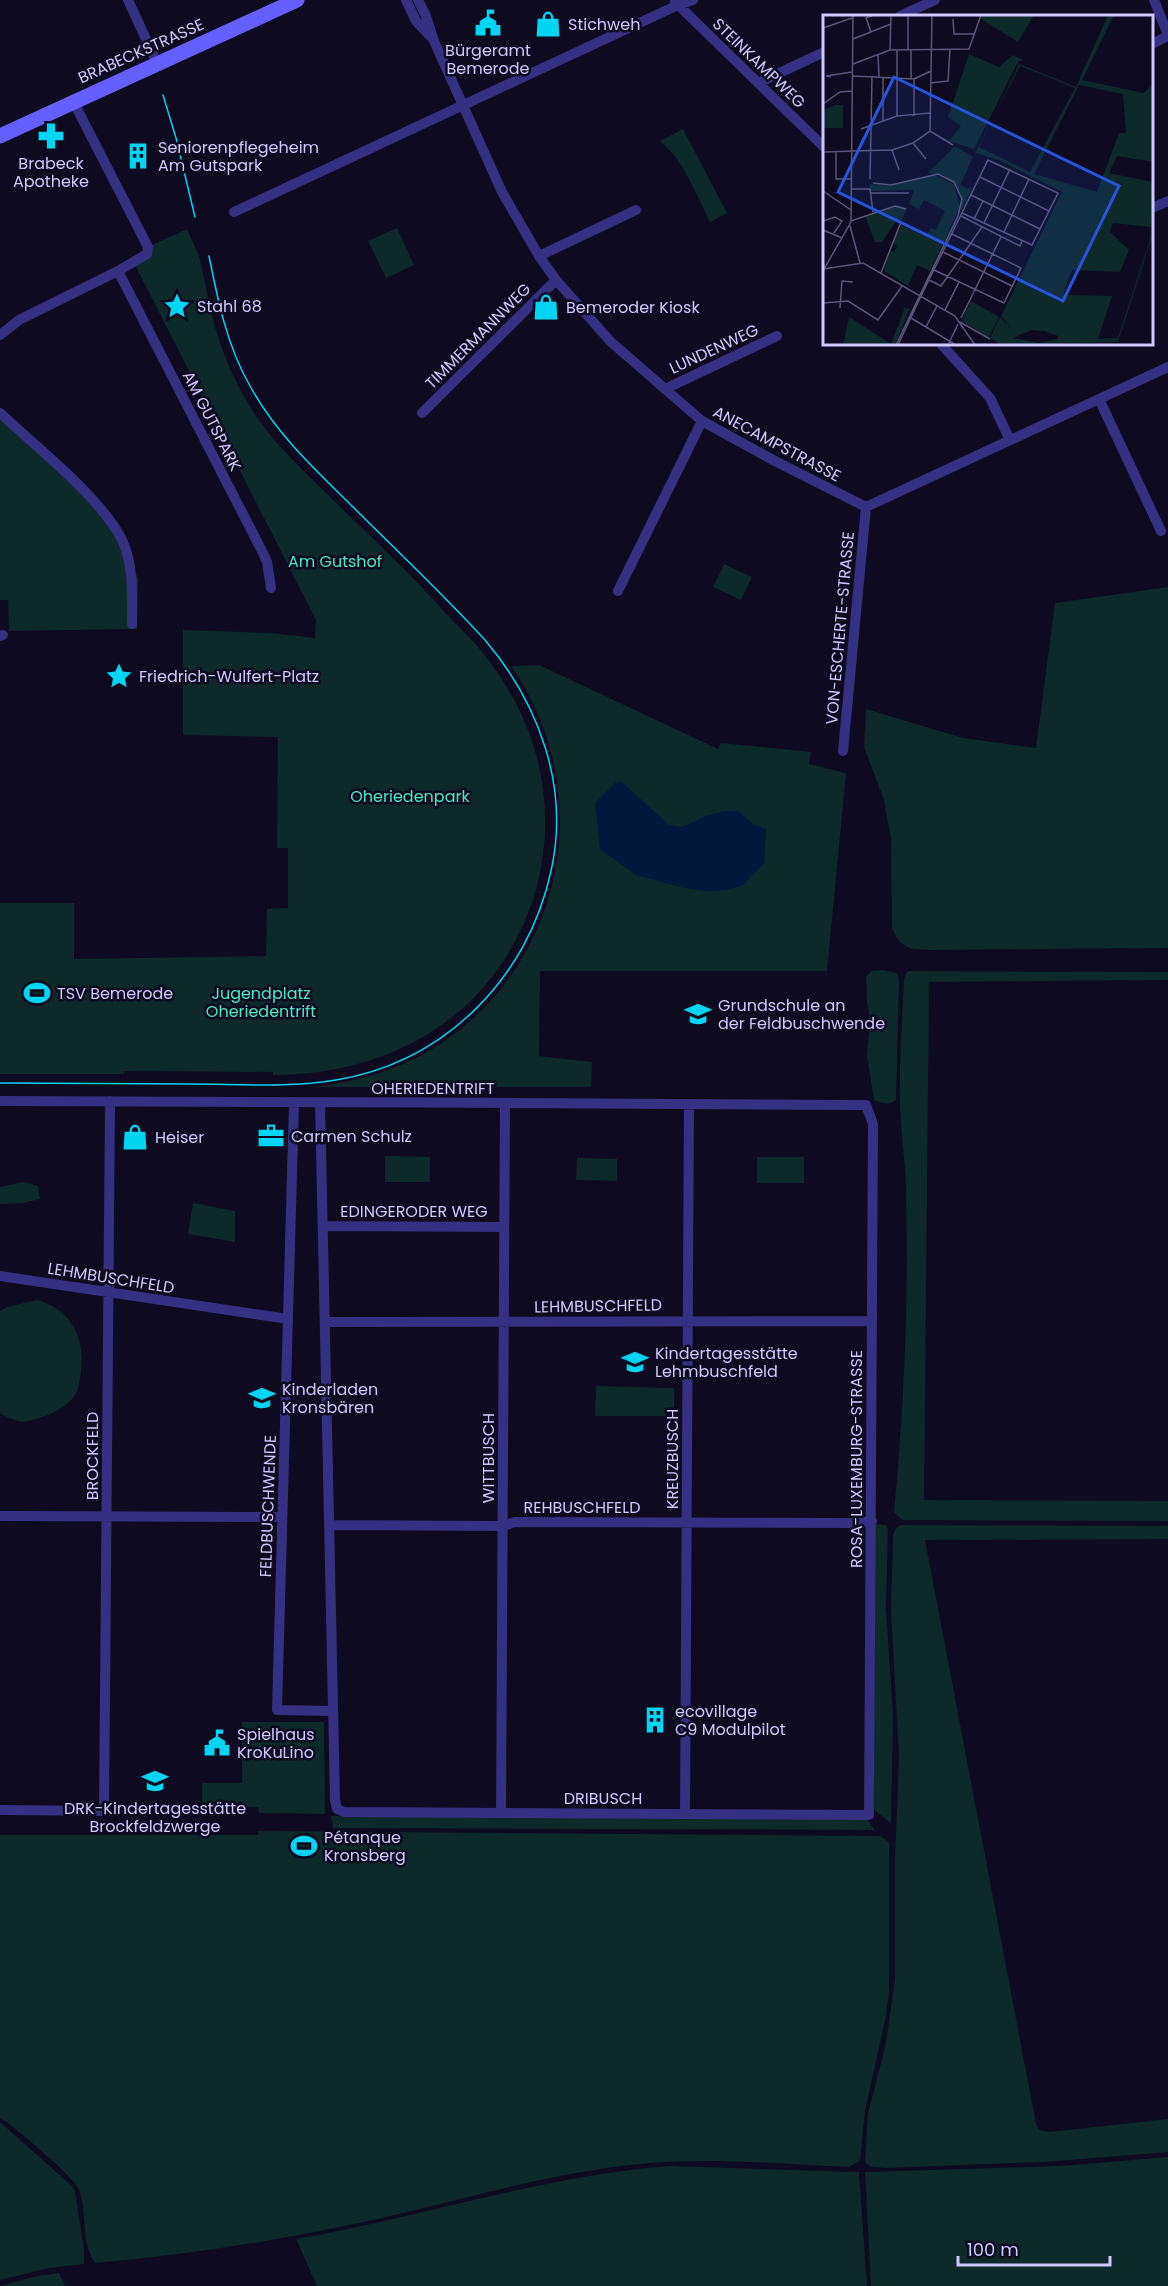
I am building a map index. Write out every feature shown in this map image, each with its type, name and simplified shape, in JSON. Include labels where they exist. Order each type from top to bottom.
[{"type":"main road","name":"BRABECKSTRASSE","points":[[0,136],[297,0]]},
{"type":"street","points":[[128,0],[157,63]]},
{"type":"street","name":"ANECAMPSTRASSE","points":[[406,0],[416,21],[434,41]]},
{"type":"street","name":"ANECAMPSTRASSE","points":[[418,0],[462,106],[502,192],[539,256],[556,280],[611,342],[702,421],[866,507]]},
{"type":"street","points":[[234,212],[462,106],[675,2],[693,0]]},
{"type":"street","points":[[902,15],[935,0]]},
{"type":"street","points":[[1153,44],[1168,36],[1154,0]]},
{"type":"street","name":"STEINKAMPWEG","points":[[675,2],[823,145]]},
{"type":"street","points":[[758,83],[823,53]]},
{"type":"street","points":[[0,335],[19,320],[144,258],[147,254],[148,247],[74,101]]},
{"type":"street","points":[[1153,208],[1168,201]]},
{"type":"street","points":[[539,256],[636,210]]},
{"type":"street","name":"AM GUTSPARK","points":[[118,271],[263,553],[267,562],[271,588]]},
{"type":"street","name":"TIMMERMANNWEG","points":[[422,413],[556,280]]},
{"type":"street","name":"LUNDENWEG","points":[[664,389],[777,336]]},
{"type":"street","points":[[942,345],[990,398],[1010,440]]},
{"type":"street","points":[[866,507],[1168,367]]},
{"type":"street","points":[[1100,399],[1161,531]]},
{"type":"street","points":[[0,413],[110,519],[124,544],[132,580],[132,624]]},
{"type":"street","points":[[618,591],[702,421]]},
{"type":"street","name":"VON-ESCHERTE-STRASSE","points":[[843,751],[866,507]]},
{"type":"street","name":"OHERIEDENTRIFT","points":[[0,1101],[866,1105]]},
{"type":"street","name":"BROCKFELD","points":[[0,1810],[104,1811],[110,1101]]},
{"type":"street","name":"FELDBUSCHWENDE","points":[[294,1102],[277,1710],[333,1711]]},
{"type":"street","points":[[320,1102],[333,1711]]},
{"type":"street","name":"WITTBUSCH","points":[[501,1813],[505,1103]]},
{"type":"street","name":"KREUZBUSCH","points":[[685,1814],[689,1104]]},
{"type":"street","name":"ROSA-LUXEMBURG-STRASSE","points":[[866,1105],[873,1124],[872,1521],[868,1815]]},
{"type":"street","name":"EDINGERODER WEG","points":[[323,1226],[504,1227]]},
{"type":"street","name":"LEHMBUSCHFELD","points":[[0,1276],[288,1319]]},
{"type":"street","name":"LEHMBUSCHFELD","points":[[326,1322],[871,1321]]},
{"type":"street","points":[[0,1516],[282,1517]]},
{"type":"street","name":"REHBUSCHFELD","points":[[329,1525],[503,1526],[515,1522],[860,1523],[872,1521]]},
{"type":"street","name":"DRIBUSCH","points":[[333,1711],[335,1800],[337,1809],[342,1812],[868,1815]]},
{"type":"green space","points":[[683,129],[727,213],[710,222],[683,168],[660,141]]},
{"type":"green space","points":[[397,228],[414,265],[386,278],[368,241]]},
{"type":"green space","name":"Oheriedenpark","points":[[187,229],[200,260],[212,316],[225,356],[243,395],[258,419],[291,458],[412,577],[473,642],[494,667],[519,710],[529,732],[542,779],[545,829],[537,886],[516,940],[496,972],[475,997],[425,1036],[368,1061],[337,1069],[273,1075],[273,1072],[124,1071],[124,1074],[0,1074],[0,903],[74,903],[74,959],[266,956],[267,909],[288,908],[288,848],[277,848],[278,737],[183,735],[183,630],[271,633],[315,638],[316,620],[134,263],[148,247]]},
{"type":"green space","points":[[0,409],[112,515],[128,543],[138,580],[137,629],[9,631],[8,600],[0,600]]},
{"type":"green space","points":[[724,564],[752,577],[741,600],[713,587]]},
{"type":"green space","points":[[1168,587],[1168,948],[930,950],[906,947],[892,928],[891,839],[884,800],[864,747],[866,709],[963,738],[1036,748],[1055,603]]},
{"type":"green space","points":[[539,665],[718,749],[721,743],[811,752],[809,764],[846,773],[827,971],[540,971],[539,1056],[592,1062],[591,1087],[314,1087],[365,1077],[402,1065],[464,1026],[504,985],[533,937],[552,885],[560,829],[556,773],[540,718],[511,666]]},
{"type":"green space","points":[[883,970],[896,973],[899,978],[896,1100],[888,1103],[874,1100],[867,1055],[871,1024],[866,977],[871,971]]},
{"type":"green space","points":[[909,971],[1168,972],[1168,980],[929,982],[924,1500],[1168,1501],[1168,1521],[902,1520],[894,1512],[901,1432],[906,1313],[906,1182],[900,1075],[904,980]]},
{"type":"green space","points":[[385,1156],[430,1157],[430,1182],[385,1182]]},
{"type":"green space","points":[[757,1157],[804,1157],[804,1183],[757,1183]]},
{"type":"green space","points":[[577,1158],[617,1159],[617,1181],[576,1180]]},
{"type":"green space","points":[[23,1182],[38,1186],[40,1199],[23,1203],[0,1204],[0,1187]]},
{"type":"green space","points":[[193,1203],[235,1211],[235,1242],[188,1234]]},
{"type":"green space","points":[[37,1300],[59,1311],[74,1327],[81,1347],[81,1372],[75,1395],[62,1408],[49,1415],[22,1422],[0,1414],[0,1311],[7,1307]]},
{"type":"green space","points":[[596,1386],[674,1388],[674,1416],[595,1416]]},
{"type":"green space","points":[[875,1524],[886,1525],[888,1530],[886,1608],[893,1716],[891,1823],[874,1810]]},
{"type":"green space","points":[[901,1525],[1168,1526],[1168,1539],[925,1540],[1036,2124],[1039,2130],[1049,2132],[1168,2119],[1168,2152],[1045,2162],[886,2168],[871,2167],[865,2162],[868,2114],[886,2043],[895,1979],[895,1858],[899,1757],[891,1612],[893,1535],[896,1528]]},
{"type":"green space","points":[[242,1722],[324,1722],[325,1814],[259,1813],[258,1807],[202,1807],[202,1783],[242,1783]]},
{"type":"green space","points":[[331,1816],[867,1820],[875,1830],[333,1828]]},
{"type":"green space","points":[[258,1831],[880,1836],[889,1842],[889,1991],[886,2016],[865,2111],[860,2161],[849,2167],[692,2161],[606,2168],[539,2180],[373,2220],[304,2234],[200,2251],[95,2263],[87,2246],[82,2199],[75,2183],[46,2155],[0,2118],[0,1835],[258,1835]]},
{"type":"green space","points":[[0,2122],[75,2191],[84,2264],[49,2268],[0,2280]]},
{"type":"green space","points":[[1168,2157],[1168,2286],[871,2286],[865,2172],[1062,2166]]},
{"type":"green space","points":[[669,2166],[859,2172],[867,2286],[317,2286],[296,2239],[529,2188],[622,2171]]},
{"type":"green space","points":[[59,2273],[65,2286],[0,2286],[37,2276]]},
{"type":"water","points":[[622,782],[669,825],[682,827],[706,816],[726,811],[738,811],[753,824],[766,829],[764,863],[743,885],[727,890],[706,891],[684,888],[636,875],[600,849],[595,803],[615,783]]},
{"type":"tram line","points":[[163,95],[195,217]]},
{"type":"tram line","points":[[0,1083],[282,1085],[336,1080],[376,1070],[412,1055],[446,1034],[476,1009],[502,979],[523,946],[540,910],[551,871],[556,840],[553,778],[535,719],[521,691],[485,640],[309,463],[271,419],[250,386],[235,355],[220,306],[209,256]]},
{"type":"place","name":"Bürgeramt Bemerode","points":[[488,23]]},
{"type":"place","name":"Stichweh","points":[[548,24]]},
{"type":"place","name":"Brabeck Apotheke","points":[[51,136]]},
{"type":"place","name":"Seniorenpflegeheim Am Gutspark","points":[[138,156]]},
{"type":"place","name":"Stahl 68","points":[[177,306]]},
{"type":"place","name":"Bemeroder Kiosk","points":[[546,307]]},
{"type":"place","name":"Friedrich-Wulfert-Platz","points":[[119,676]]},
{"type":"place","name":"TSV Bemerode","points":[[37,993]]},
{"type":"place","name":"Grundschule an der Feldbuschwende","points":[[698,1014]]},
{"type":"place","name":"Carmen Schulz","points":[[271,1136]]},
{"type":"place","name":"Heiser","points":[[135,1137]]},
{"type":"place","name":"Kindertagesstätte Lehmbuschfeld","points":[[635,1362]]},
{"type":"place","name":"Kinderladen Kronsbären","points":[[262,1398]]},
{"type":"place","name":"ecovillage C9 Modulpilot","points":[[655,1720]]},
{"type":"place","name":"Spielhaus KroKuLino","points":[[217,1743]]},
{"type":"place","name":"DRK-Kindertagesstätte Brockfeldzwerge","points":[[155,1781]]},
{"type":"place","name":"Pétanque Kronsberg","points":[[304,1846]]},
{"type":"park label","name":"Am Gutshof","points":[[335,561]]},
{"type":"park label","name":"Jugendplatz Oheriedentrift","points":[[261,1002]]}]
